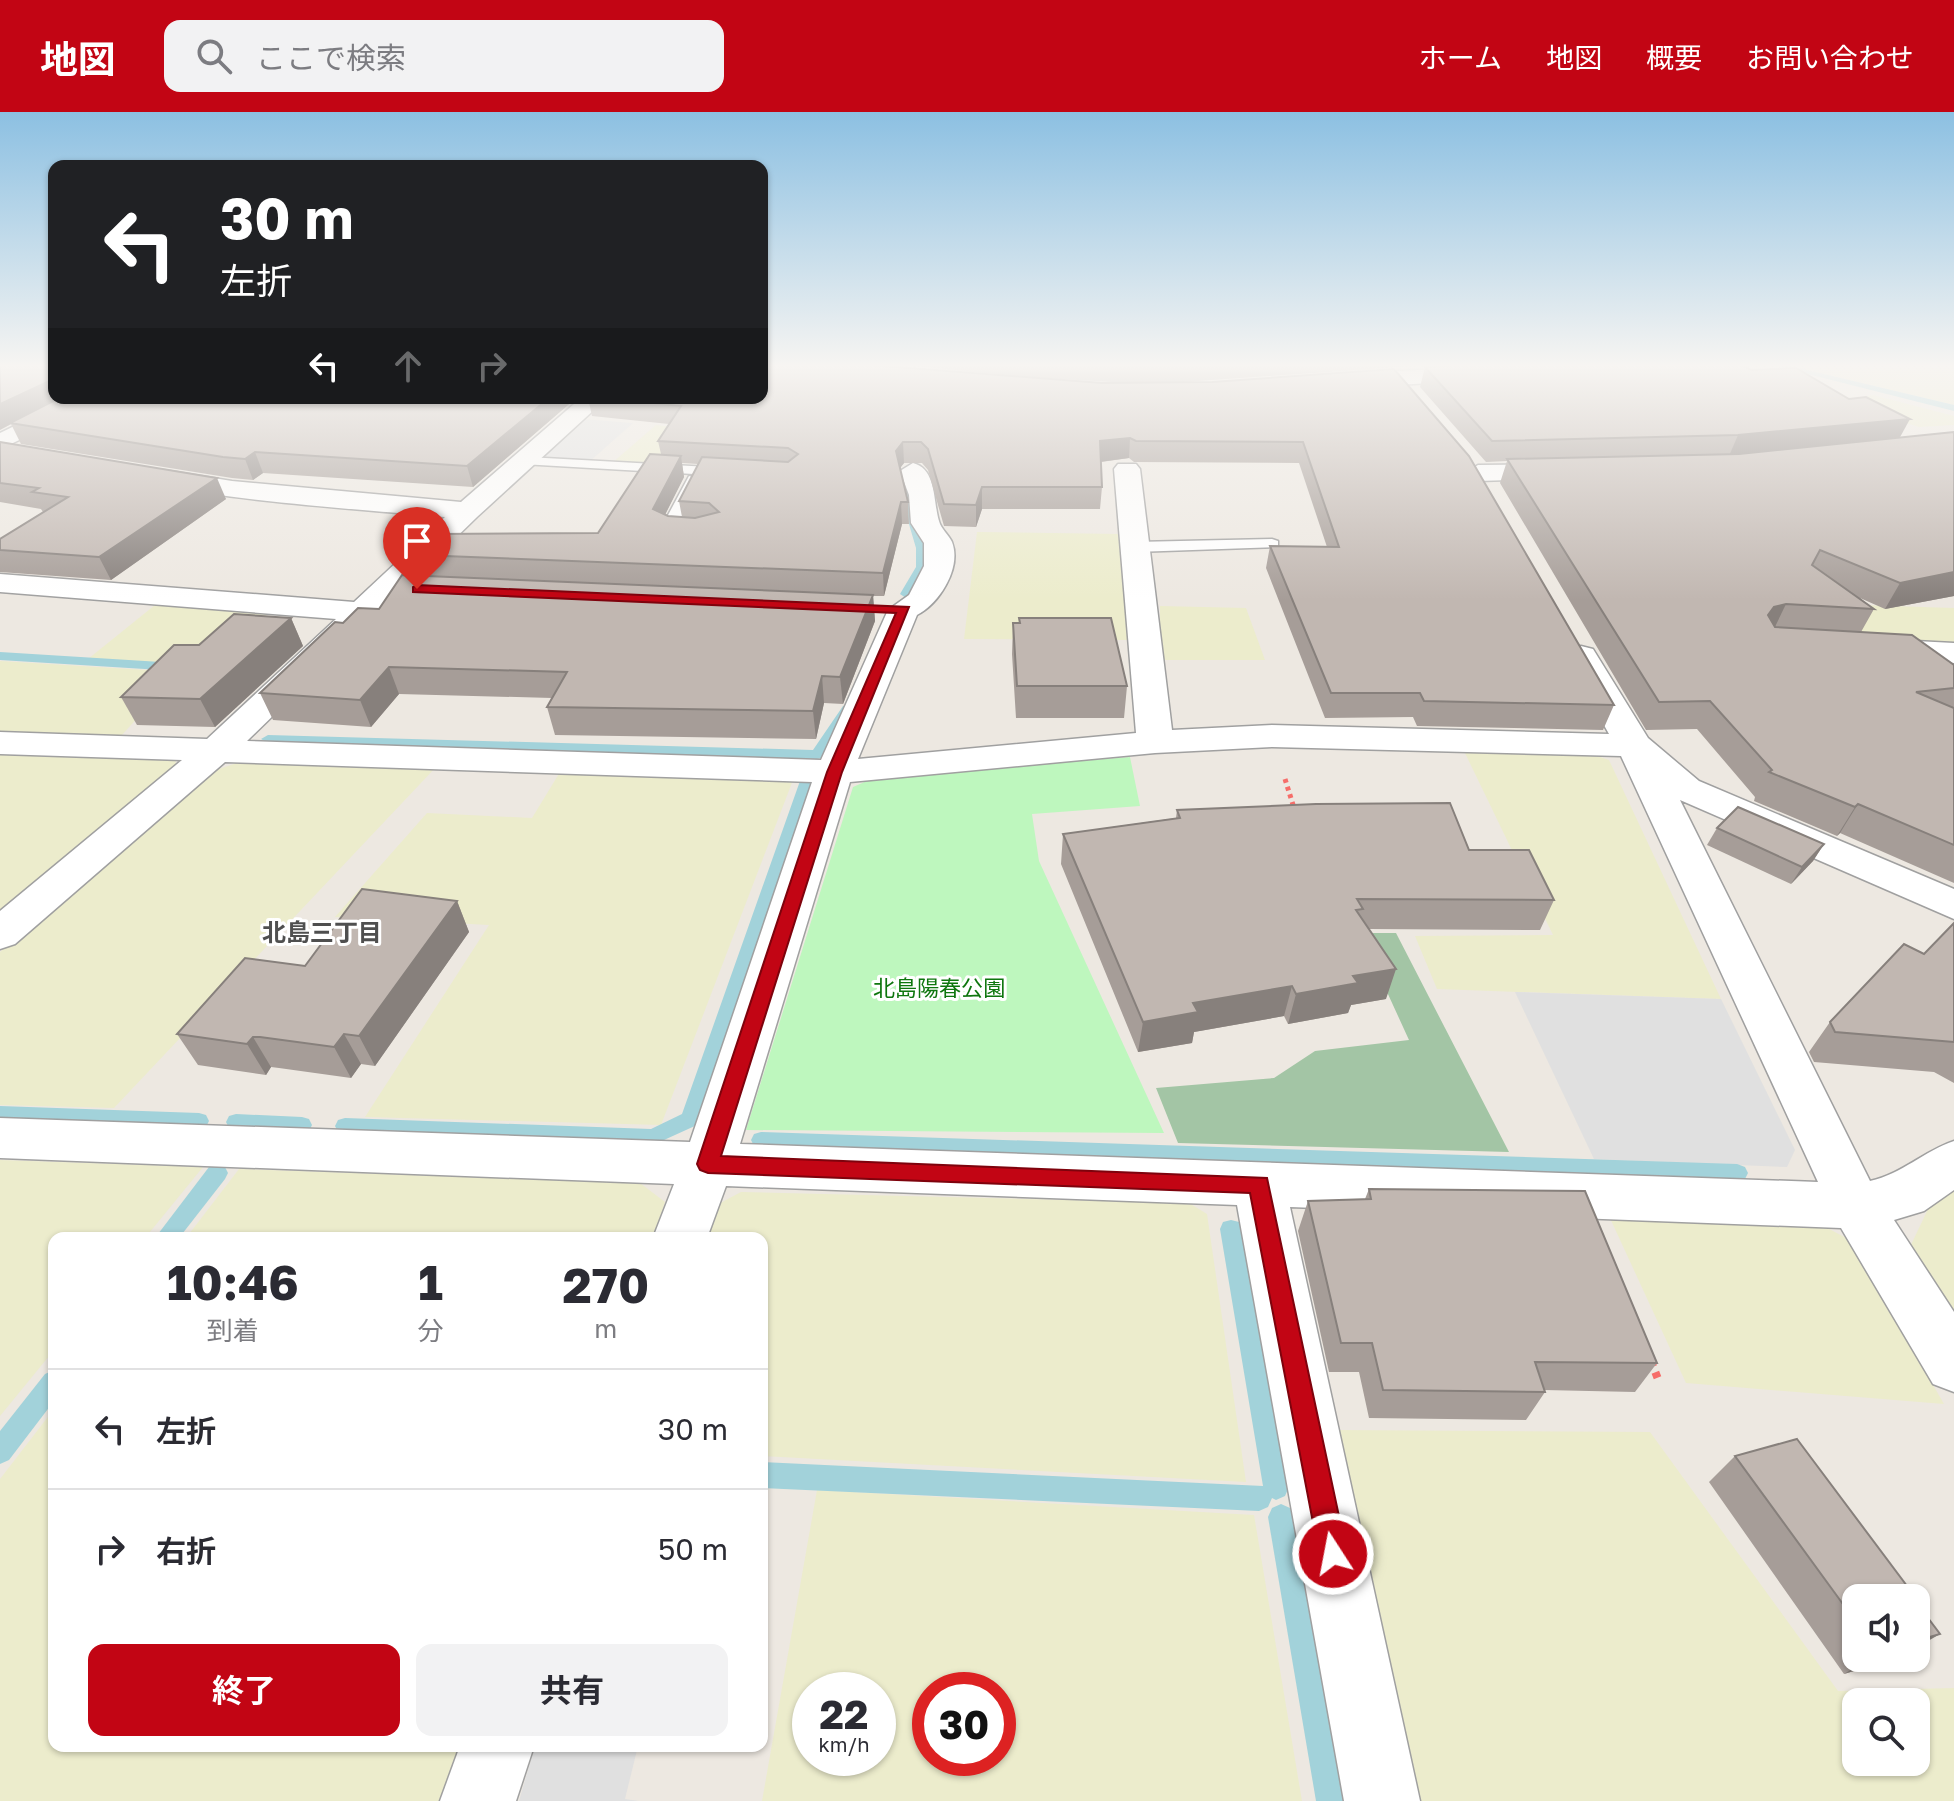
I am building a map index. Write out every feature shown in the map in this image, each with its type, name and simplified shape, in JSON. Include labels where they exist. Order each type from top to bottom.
[{"type":"street","points":[[0,934],[218,749],[467,511],[547,443]]},
{"type":"street","points":[[0,451],[31,456]]},
{"type":"street","points":[[1127,469],[1155,742]]},
{"type":"street","points":[[682,1232],[708,1164],[890,608],[921,601],[939,566],[938,543],[925,523],[922,495],[913,471]]},
{"type":"street","points":[[1479,478],[1587,472]]},
{"type":"street","points":[[139,474],[232,489],[467,511]]},
{"type":"street","points":[[0,583],[362,612]]},
{"type":"street","points":[[387,588],[434,590]]},
{"type":"street","points":[[1566,632],[1634,745],[1856,1206],[1954,1364]]},
{"type":"street","points":[[1849,648],[1954,653]]},
{"type":"street","points":[[0,743],[834,772],[1155,742],[1272,736],[1634,745],[1686,789],[1954,905]]},
{"type":"street","points":[[0,1138],[1856,1206],[1905,1195],[1954,1162]]},
{"type":"street","points":[[1259,1184],[1382,1801]]},
{"type":"street","points":[[478,1801],[495,1752]]},
{"type":"lane","points":[[527,461],[744,473]]},
{"type":"lane","points":[[698,471],[668,530],[698,532]]},
{"type":"lane","points":[[1135,547],[1272,544]]},
{"type":"path","points":[[1646,1351],[1658,1379]]},
{"type":"green space","points":[[635,443],[690,443],[675,466],[612,463]]},
{"type":"green space","points":[[977,532],[1121,534],[1130,640],[964,639]]},
{"type":"green space","points":[[1828,604],[1954,608],[1954,644],[1868,642]]},
{"type":"green space","points":[[155,605],[270,612],[210,667],[88,659]]},
{"type":"green space","points":[[1160,606],[1246,608],[1265,660],[1160,660]]},
{"type":"green space","points":[[0,661],[179,672],[121,736],[0,733]]},
{"type":"green space","points":[[1464,751],[1594,755],[1609,760],[1721,999],[1437,989],[1415,936],[1553,935]]},
{"type":"green space","points":[[0,753],[176,757],[175,774],[0,921]]},
{"type":"green space","name":"北島陽春公園","points":[[1130,757],[1140,806],[1032,814],[1039,861],[1164,1133],[746,1130],[853,787],[876,777]]},
{"type":"green space","points":[[243,761],[437,766],[114,1108],[0,1105],[0,952],[204,774]]},
{"type":"green space","points":[[560,772],[793,780],[661,1125],[365,1117],[489,925],[335,917],[427,813],[532,818]]},
{"type":"green space","points":[[1360,933],[1396,933],[1509,1152],[1178,1143],[1156,1088],[1274,1078],[1315,1051],[1409,1040]]},
{"type":"green space","points":[[0,1160],[203,1167],[150,1232],[48,1232],[48,1357],[0,1416]]},
{"type":"green space","points":[[239,1169],[640,1183],[665,1202],[655,1232],[191,1232]]},
{"type":"green space","points":[[1954,1184],[1954,1317],[1909,1249],[1929,1207]]},
{"type":"green space","points":[[741,1192],[1189,1203],[1207,1214],[1246,1482],[768,1456],[768,1232],[702,1232],[709,1209]]},
{"type":"green space","points":[[1609,1216],[1814,1221],[1850,1240],[1944,1404],[1686,1383]]},
{"type":"green space","points":[[48,1417],[48,1752],[472,1752],[453,1801],[0,1801],[0,1479]]},
{"type":"green space","points":[[1333,1430],[1650,1432],[1838,1691],[1842,1691],[1842,1776],[1930,1776],[1930,1689],[1954,1688],[1954,1801],[1417,1801]]},
{"type":"green space","points":[[817,1490],[1254,1515],[1302,1801],[762,1801]]},
{"type":"shaded area","points":[[555,443],[611,443],[589,462],[545,459],[542,454]]},
{"type":"shaded area","points":[[1515,992],[1721,999],[1795,1150],[1787,1167],[1594,1159]]},
{"type":"shaded area","points":[[533,1752],[637,1752],[625,1799],[639,1801],[519,1801]]},
{"type":"building","points":[[0,443],[217,478],[99,557],[0,550],[0,539],[68,497],[32,492],[39,488],[0,483]]},
{"type":"building","points":[[134,443],[495,443],[467,466],[255,452],[245,459]]},
{"type":"building","points":[[692,443],[902,443],[896,451],[908,502],[901,502],[883,573],[419,555],[435,534],[598,533],[650,454],[681,456],[653,509],[668,516],[695,518],[719,512],[709,503],[679,501],[702,457],[788,462],[798,454],[788,448]]},
{"type":"building","points":[[922,443],[1100,443],[1102,487],[982,487],[976,505],[944,504],[928,449]]},
{"type":"building","points":[[1303,443],[1458,443],[1469,456],[1614,705],[1424,701],[1420,693],[1331,693],[1270,546],[1339,547]]},
{"type":"building","points":[[1848,443],[1954,443],[1954,572],[1900,583],[1820,550],[1812,565],[1874,609],[1786,604],[1774,607],[1768,615],[1775,627],[1912,635],[1954,665],[1954,688],[1916,692],[1954,708],[1954,845],[1858,804],[1855,807],[1769,772],[1772,770],[1710,701],[1659,702],[1507,459],[1739,454]]},
{"type":"building","points":[[402,575],[873,595],[840,677],[822,676],[813,711],[547,707],[567,672],[389,667],[360,700],[260,693],[335,622],[343,623],[358,608],[379,609]]},
{"type":"building","points":[[234,614],[291,618],[200,699],[121,697],[174,645],[199,645]]},
{"type":"building","points":[[1019,618],[1111,618],[1127,686],[1017,686],[1013,623],[1020,623]]},
{"type":"building","points":[[1450,803],[1469,850],[1529,850],[1554,900],[1357,899],[1363,909],[1356,910],[1396,969],[1353,976],[1358,983],[1296,994],[1292,986],[1193,1003],[1198,1012],[1143,1022],[1063,834],[1180,818],[1177,810],[1316,804]]},
{"type":"building","points":[[1738,807],[1824,844],[1802,867],[1717,828]]},
{"type":"building","points":[[362,889],[457,901],[359,1036],[344,1034],[334,1047],[260,1037],[253,1037],[247,1044],[177,1034],[245,958],[305,966]]},
{"type":"building","points":[[1954,923],[1954,1042],[1835,1032],[1830,1022],[1904,944],[1924,954]]},
{"type":"building","points":[[1369,1189],[1585,1191],[1657,1363],[1535,1362],[1545,1392],[1383,1390],[1372,1343],[1341,1343],[1308,1201],[1371,1199]]},
{"type":"building","points":[[1797,1439],[1906,1584],[1842,1584],[1842,1603],[1735,1456]]},
{"type":"building","points":[[1930,1621],[1940,1634],[1930,1637]]},
{"type":"waterway","points":[[898,470],[922,548],[922,567],[906,594]]},
{"type":"waterway","points":[[0,656],[177,667]]},
{"type":"waterway","points":[[268,739],[817,755],[848,709]]},
{"type":"waterway","points":[[345,1126],[653,1137],[690,1119],[808,781]]},
{"type":"waterway","points":[[0,1114],[199,1121]]},
{"type":"waterway","points":[[236,1122],[302,1125]]},
{"type":"waterway","points":[[761,1140],[1737,1173]]},
{"type":"waterway","points":[[171,1232],[217,1173]]},
{"type":"waterway","points":[[1231,1229],[1276,1487]]},
{"type":"waterway","points":[[0,1451],[48,1390]]},
{"type":"waterway","points":[[768,1475],[1259,1498]]},
{"type":"waterway","points":[[1281,1517],[1331,1801]]},
{"type":"district","name":"北島三丁目","points":[[322,933]]},
{"type":"route","points":[[417,589],[876,606],[904,610],[834,772],[708,1164],[1259,1184],[1333,1554]]}]
